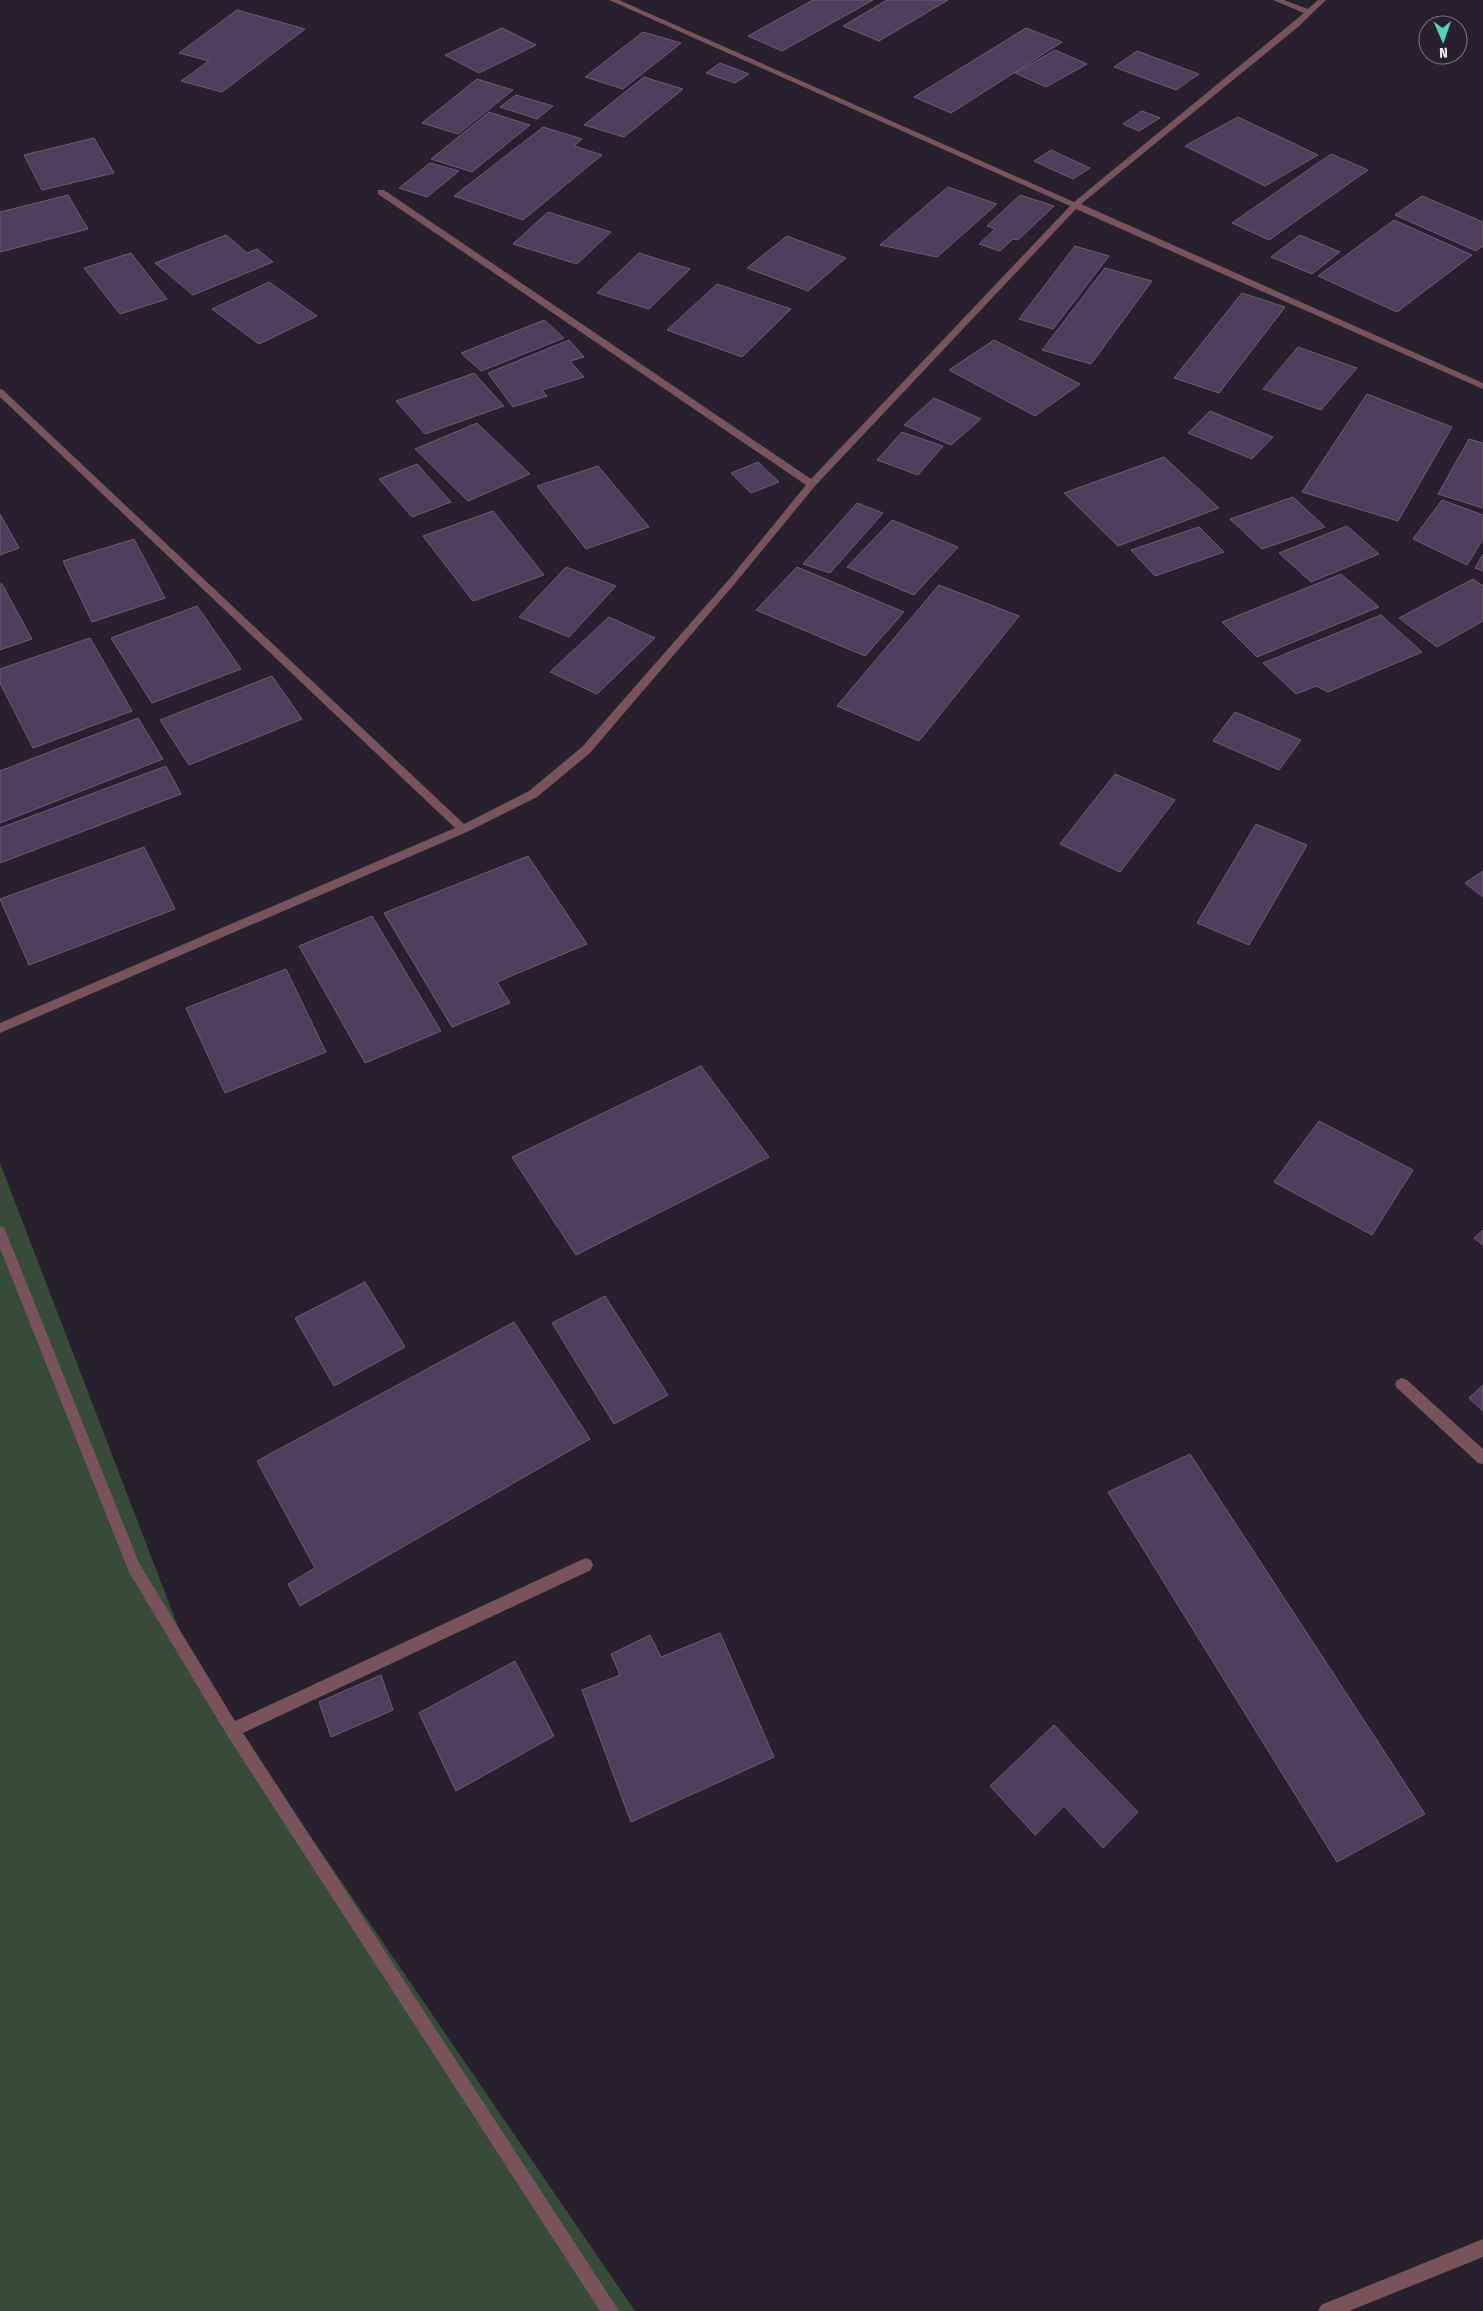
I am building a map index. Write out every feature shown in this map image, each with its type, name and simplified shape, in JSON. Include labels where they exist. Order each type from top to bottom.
[{"type":"street","points":[[613,0],[1483,386]]},
{"type":"street","points":[[1277,0],[1309,12]]},
{"type":"street","points":[[0,1028],[463,829],[532,794],[586,750],[734,579],[812,484],[1075,205],[1322,0]]},
{"type":"street","points":[[381,192],[812,484]]},
{"type":"street","points":[[0,392],[463,829]]},
{"type":"street","points":[[0,1232],[134,1567],[232,1730],[610,2311]]},
{"type":"street","points":[[1402,1384],[1483,1458]]},
{"type":"street","points":[[232,1730],[586,1564]]},
{"type":"street","points":[[1327,2311],[1483,2248]]},
{"type":"green space","points":[[0,1163],[192,1663],[635,2311],[0,2311]]},
{"type":"building","points":[[813,0],[873,0],[782,51],[748,36]]},
{"type":"building","points":[[887,0],[948,0],[879,41],[843,26]]},
{"type":"building","points":[[237,10],[305,29],[222,92],[181,81],[209,61],[179,53]]},
{"type":"building","points":[[502,28],[536,45],[479,73],[445,55]]},
{"type":"building","points":[[1026,28],[1062,42],[951,113],[914,97]]},
{"type":"building","points":[[643,32],[681,43],[623,89],[585,77]]},
{"type":"building","points":[[1055,50],[1087,64],[1046,87],[1015,73]]},
{"type":"building","points":[[1137,51],[1199,74],[1176,90],[1114,67]]},
{"type":"building","points":[[720,63],[749,74],[735,83],[706,73]]},
{"type":"building","points":[[644,77],[683,89],[624,137],[584,125]]},
{"type":"building","points":[[477,79],[513,90],[458,134],[422,123]]},
{"type":"building","points":[[516,95],[553,106],[537,119],[500,107]]},
{"type":"building","points":[[1142,111],[1160,118],[1139,131],[1123,124]]},
{"type":"building","points":[[489,112],[530,125],[472,172],[431,159]]},
{"type":"building","points":[[1238,117],[1318,155],[1265,186],[1185,146]]},
{"type":"building","points":[[543,127],[582,139],[574,146],[602,155],[523,220],[454,196]]},
{"type":"building","points":[[94,138],[114,173],[42,190],[24,155]]},
{"type":"building","points":[[1051,150],[1090,168],[1073,179],[1034,161]]},
{"type":"building","points":[[1331,154],[1368,170],[1269,240],[1232,223]]},
{"type":"building","points":[[430,163],[459,171],[427,197],[399,188]]},
{"type":"building","points":[[948,187],[997,204],[937,257],[880,245]]},
{"type":"building","points":[[68,195],[88,229],[0,252],[0,212]]},
{"type":"building","points":[[1020,195],[1054,206],[1018,240],[1013,239],[1000,251],[979,244],[995,229],[987,226]]},
{"type":"building","points":[[1422,196],[1483,222],[1483,246],[1476,251],[1395,215]]},
{"type":"building","points":[[548,212],[611,232],[577,264],[513,244]]},
{"type":"building","points":[[1394,220],[1472,255],[1397,312],[1318,276]]},
{"type":"building","points":[[226,235],[247,253],[257,249],[273,262],[193,295],[155,263]]},
{"type":"building","points":[[1300,235],[1340,252],[1312,274],[1271,257]]},
{"type":"building","points":[[787,236],[846,258],[808,291],[747,268]]},
{"type":"building","points":[[1075,246],[1109,256],[1053,329],[1019,319]]},
{"type":"building","points":[[131,253],[167,299],[120,314],[84,268]]},
{"type":"building","points":[[639,253],[690,269],[649,309],[597,293]]},
{"type":"building","points":[[1105,268],[1152,281],[1091,364],[1042,350]]},
{"type":"building","points":[[269,282],[317,316],[259,344],[212,309]]},
{"type":"building","points":[[717,284],[791,309],[742,357],[667,330]]},
{"type":"building","points":[[1242,293],[1285,307],[1219,393],[1174,378]]},
{"type":"building","points":[[544,320],[564,338],[481,371],[461,353]]},
{"type":"building","points":[[569,340],[584,357],[570,361],[584,377],[542,390],[547,396],[513,407],[488,373]]},
{"type":"building","points":[[994,340],[1080,384],[1035,416],[949,370]]},
{"type":"building","points":[[1298,347],[1357,368],[1321,410],[1263,389]]},
{"type":"building","points":[[474,373],[504,406],[425,434],[396,401]]},
{"type":"building","points":[[1367,394],[1452,427],[1398,521],[1302,492]]},
{"type":"building","points":[[934,398],[981,419],[951,445],[904,425]]},
{"type":"building","points":[[1210,411],[1273,437],[1252,459],[1188,433]]},
{"type":"building","points":[[477,423],[530,474],[468,501],[415,449]]},
{"type":"building","points":[[902,432],[943,446],[918,475],[877,460]]},
{"type":"building","points":[[1469,439],[1483,443],[1483,508],[1438,494]]},
{"type":"building","points":[[1164,457],[1219,508],[1118,546],[1064,493]]},
{"type":"building","points":[[758,462],[779,482],[751,493],[731,473]]},
{"type":"building","points":[[417,464],[451,502],[412,517],[379,479]]},
{"type":"building","points":[[598,466],[649,527],[586,549],[537,486]]},
{"type":"building","points":[[1293,497],[1325,527],[1262,549],[1230,519]]},
{"type":"building","points":[[1442,500],[1483,515],[1483,539],[1467,565],[1413,539]]},
{"type":"building","points":[[857,503],[883,513],[830,573],[803,564]]},
{"type":"building","points":[[493,511],[544,575],[473,601],[423,536]]},
{"type":"building","points":[[0,514],[19,548],[0,555]]},
{"type":"building","points":[[892,520],[958,547],[914,595],[847,567]]},
{"type":"building","points":[[1347,526],[1379,554],[1311,582],[1279,553]]},
{"type":"building","points":[[1199,527],[1224,552],[1155,576],[1131,550]]},
{"type":"building","points":[[134,539],[165,598],[92,622],[63,561]]},
{"type":"building","points":[[1483,554],[1483,571],[1475,568]]},
{"type":"building","points":[[566,567],[616,586],[569,637],[519,617]]},
{"type":"building","points":[[797,567],[904,612],[865,656],[756,610]]},
{"type":"building","points":[[1341,574],[1379,607],[1257,657],[1222,622]]},
{"type":"building","points":[[1473,579],[1483,586],[1483,621],[1437,647],[1399,618]]},
{"type":"building","points":[[0,584],[2,584],[32,639],[0,650]]},
{"type":"building","points":[[939,585],[1019,616],[919,741],[837,706]]},
{"type":"building","points":[[197,606],[241,669],[152,703],[111,638]]},
{"type":"building","points":[[1381,615],[1422,652],[1328,692],[1316,686],[1296,694],[1263,663]]},
{"type":"building","points":[[609,617],[655,638],[597,694],[550,672]]},
{"type":"building","points":[[90,638],[132,711],[33,748],[0,683],[0,669]]},
{"type":"building","points":[[272,676],[302,719],[189,765],[160,720]]},
{"type":"building","points":[[1235,712],[1301,740],[1279,770],[1213,741]]},
{"type":"building","points":[[138,718],[163,759],[0,823],[0,771]]},
{"type":"building","points":[[166,766],[181,794],[0,863],[0,828]]},
{"type":"building","points":[[1115,774],[1175,800],[1120,872],[1060,844]]},
{"type":"building","points":[[1256,824],[1307,845],[1249,945],[1197,923]]},
{"type":"building","points":[[144,847],[175,909],[29,965],[0,899]]},
{"type":"building","points":[[528,856],[587,944],[497,982],[510,1003],[452,1027],[384,913]]},
{"type":"building","points":[[1483,871],[1483,897],[1465,883]]},
{"type":"building","points":[[372,916],[441,1031],[365,1063],[299,946]]},
{"type":"building","points":[[286,969],[326,1052],[225,1093],[186,1008]]},
{"type":"building","points":[[701,1066],[769,1157],[576,1255],[512,1157]]},
{"type":"building","points":[[1319,1121],[1413,1170],[1372,1235],[1274,1182]]},
{"type":"building","points":[[1483,1230],[1483,1245],[1474,1238]]},
{"type":"building","points":[[365,1282],[405,1347],[334,1386],[295,1318]]},
{"type":"building","points":[[605,1296],[668,1395],[614,1424],[552,1323]]},
{"type":"building","points":[[514,1322],[590,1439],[300,1606],[288,1584],[315,1568],[257,1461]]},
{"type":"building","points":[[1483,1385],[1483,1411],[1469,1398]]},
{"type":"building","points":[[1190,1454],[1425,1814],[1337,1862],[1108,1492]]},
{"type":"building","points":[[720,1633],[774,1757],[631,1822],[582,1690],[620,1675],[611,1654],[650,1635],[661,1657]]},
{"type":"building","points":[[515,1661],[554,1736],[456,1791],[419,1713]]},
{"type":"building","points":[[381,1675],[393,1710],[331,1737],[319,1702]]},
{"type":"building","points":[[1054,1725],[1138,1812],[1103,1848],[1064,1806],[1035,1835],[990,1786]]}]
